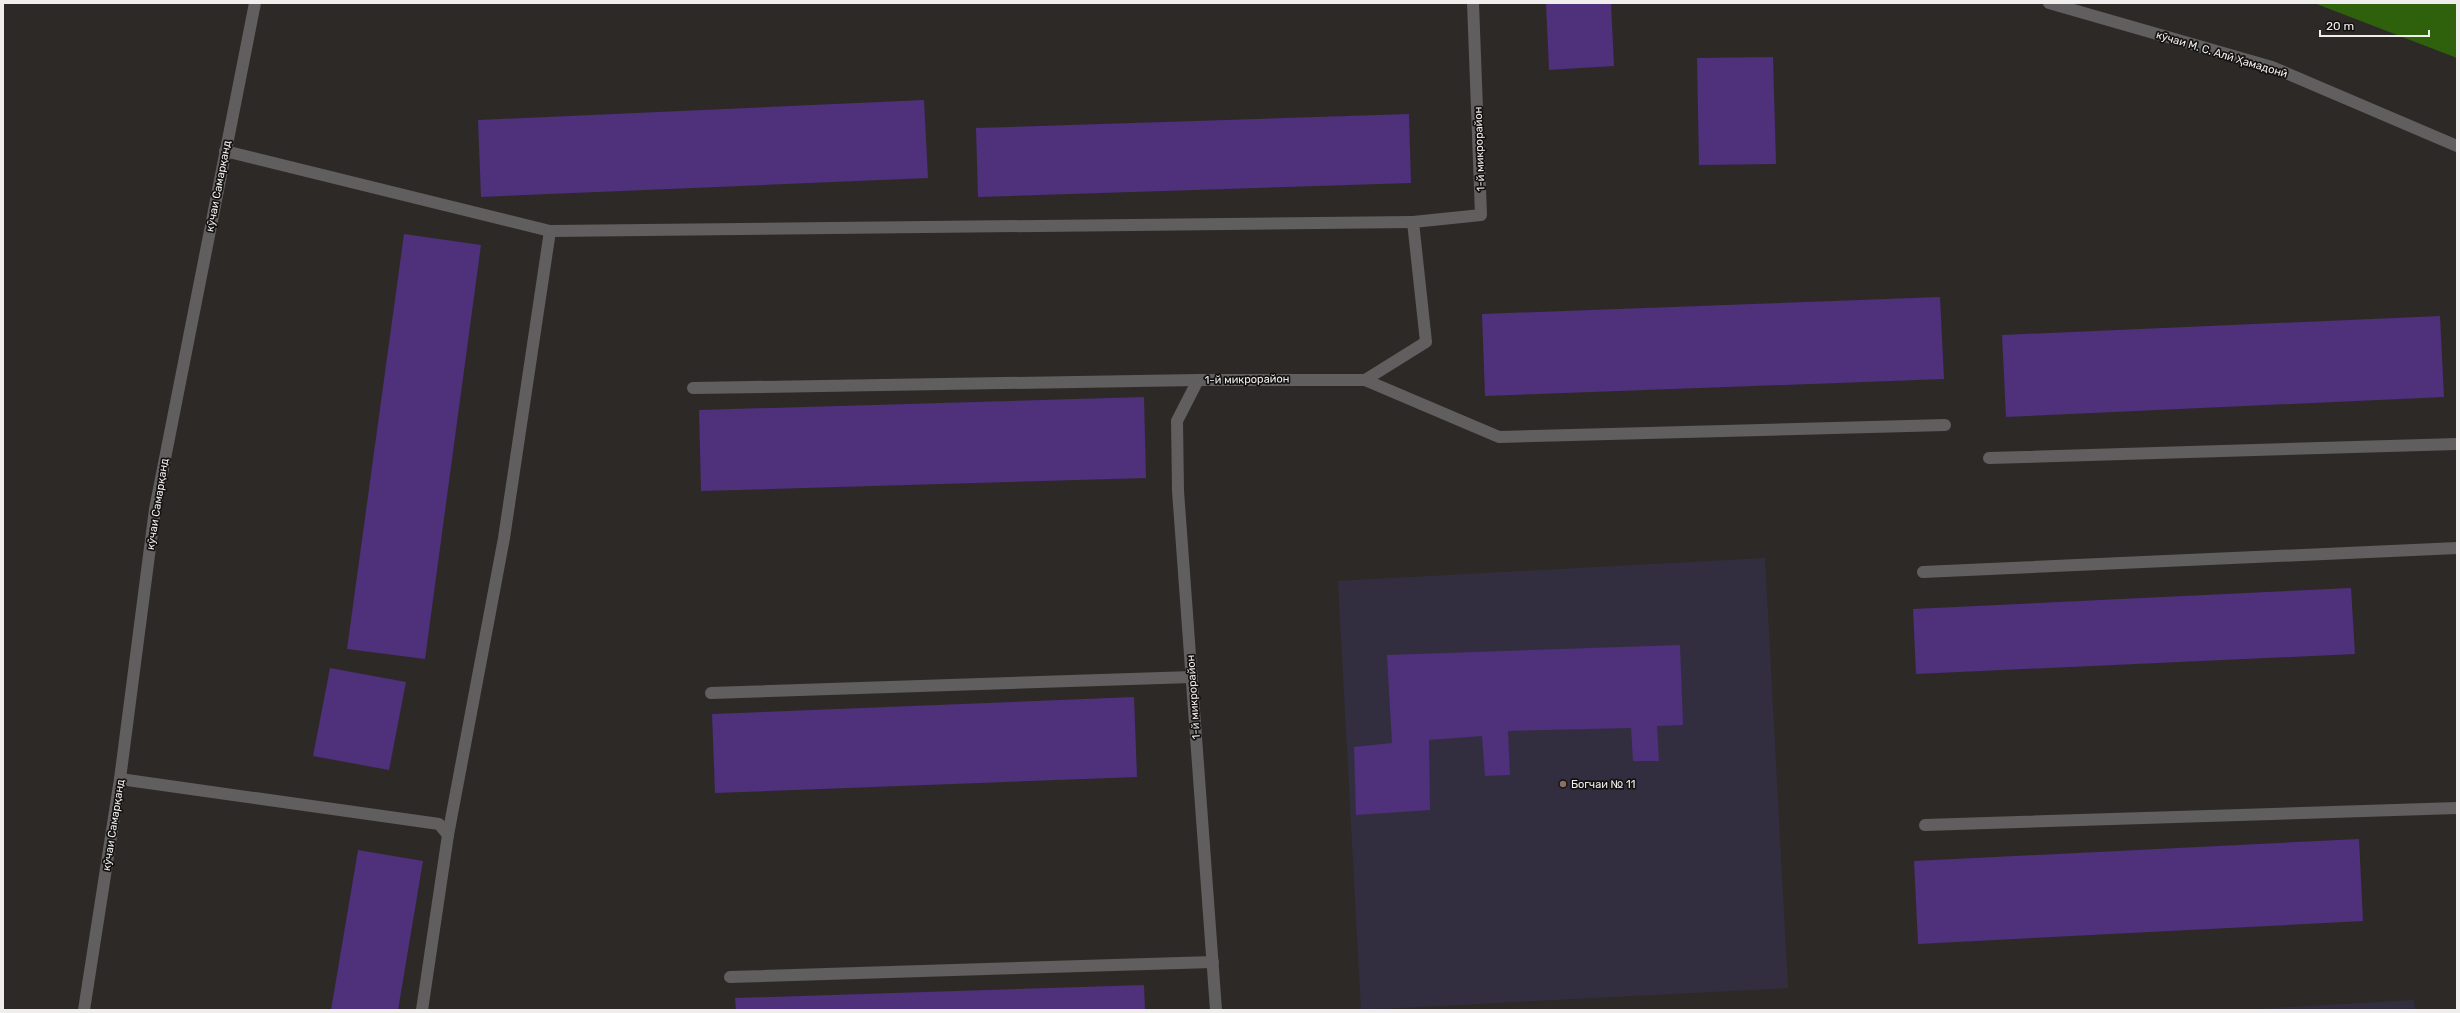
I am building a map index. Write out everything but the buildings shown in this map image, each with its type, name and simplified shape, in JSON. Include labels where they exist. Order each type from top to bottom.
[{"type":"street","name":"кӯчаи Самарқанд","points":[[84,1010],[120,779],[154,509],[255,3]]},
{"type":"street","name":"1-й микрорайон","points":[[1413,222],[1481,215],[1473,3]]},
{"type":"street","name":"кӯчаи М. С. Алӣ Ҳамадонӣ","points":[[2049,3],[2272,67],[2457,146]]},
{"type":"street","points":[[225,151],[550,231],[1413,222],[1426,342],[1365,380]]},
{"type":"street","points":[[422,1010],[448,835],[504,538],[550,231]]},
{"type":"street","points":[[693,388],[1198,380]]},
{"type":"street","name":"1-й микрорайон","points":[[1216,1010],[1178,491],[1177,422],[1198,380],[1365,380]]},
{"type":"street","points":[[1365,380],[1499,437],[1945,425]]},
{"type":"street","points":[[1989,458],[2457,444]]},
{"type":"street","points":[[1923,572],[2457,548]]},
{"type":"street","points":[[712,693],[1192,677]]},
{"type":"street","points":[[120,779],[439,824],[448,835]]},
{"type":"street","points":[[1925,825],[2457,808]]},
{"type":"street","points":[[730,977],[1213,962]]},
{"type":"shaded area","name":"Богчаи № 11","points":[[1765,558],[1788,988],[1361,1010],[1338,581]]},
{"type":"shaded area","points":[[2414,1000],[2415,1010],[2238,1010]]},
{"type":"green space","points":[[2314,3],[2457,3],[2457,58]]},
{"type":"place","name":"Богчаи № 11","points":[[1563,784]]}]
